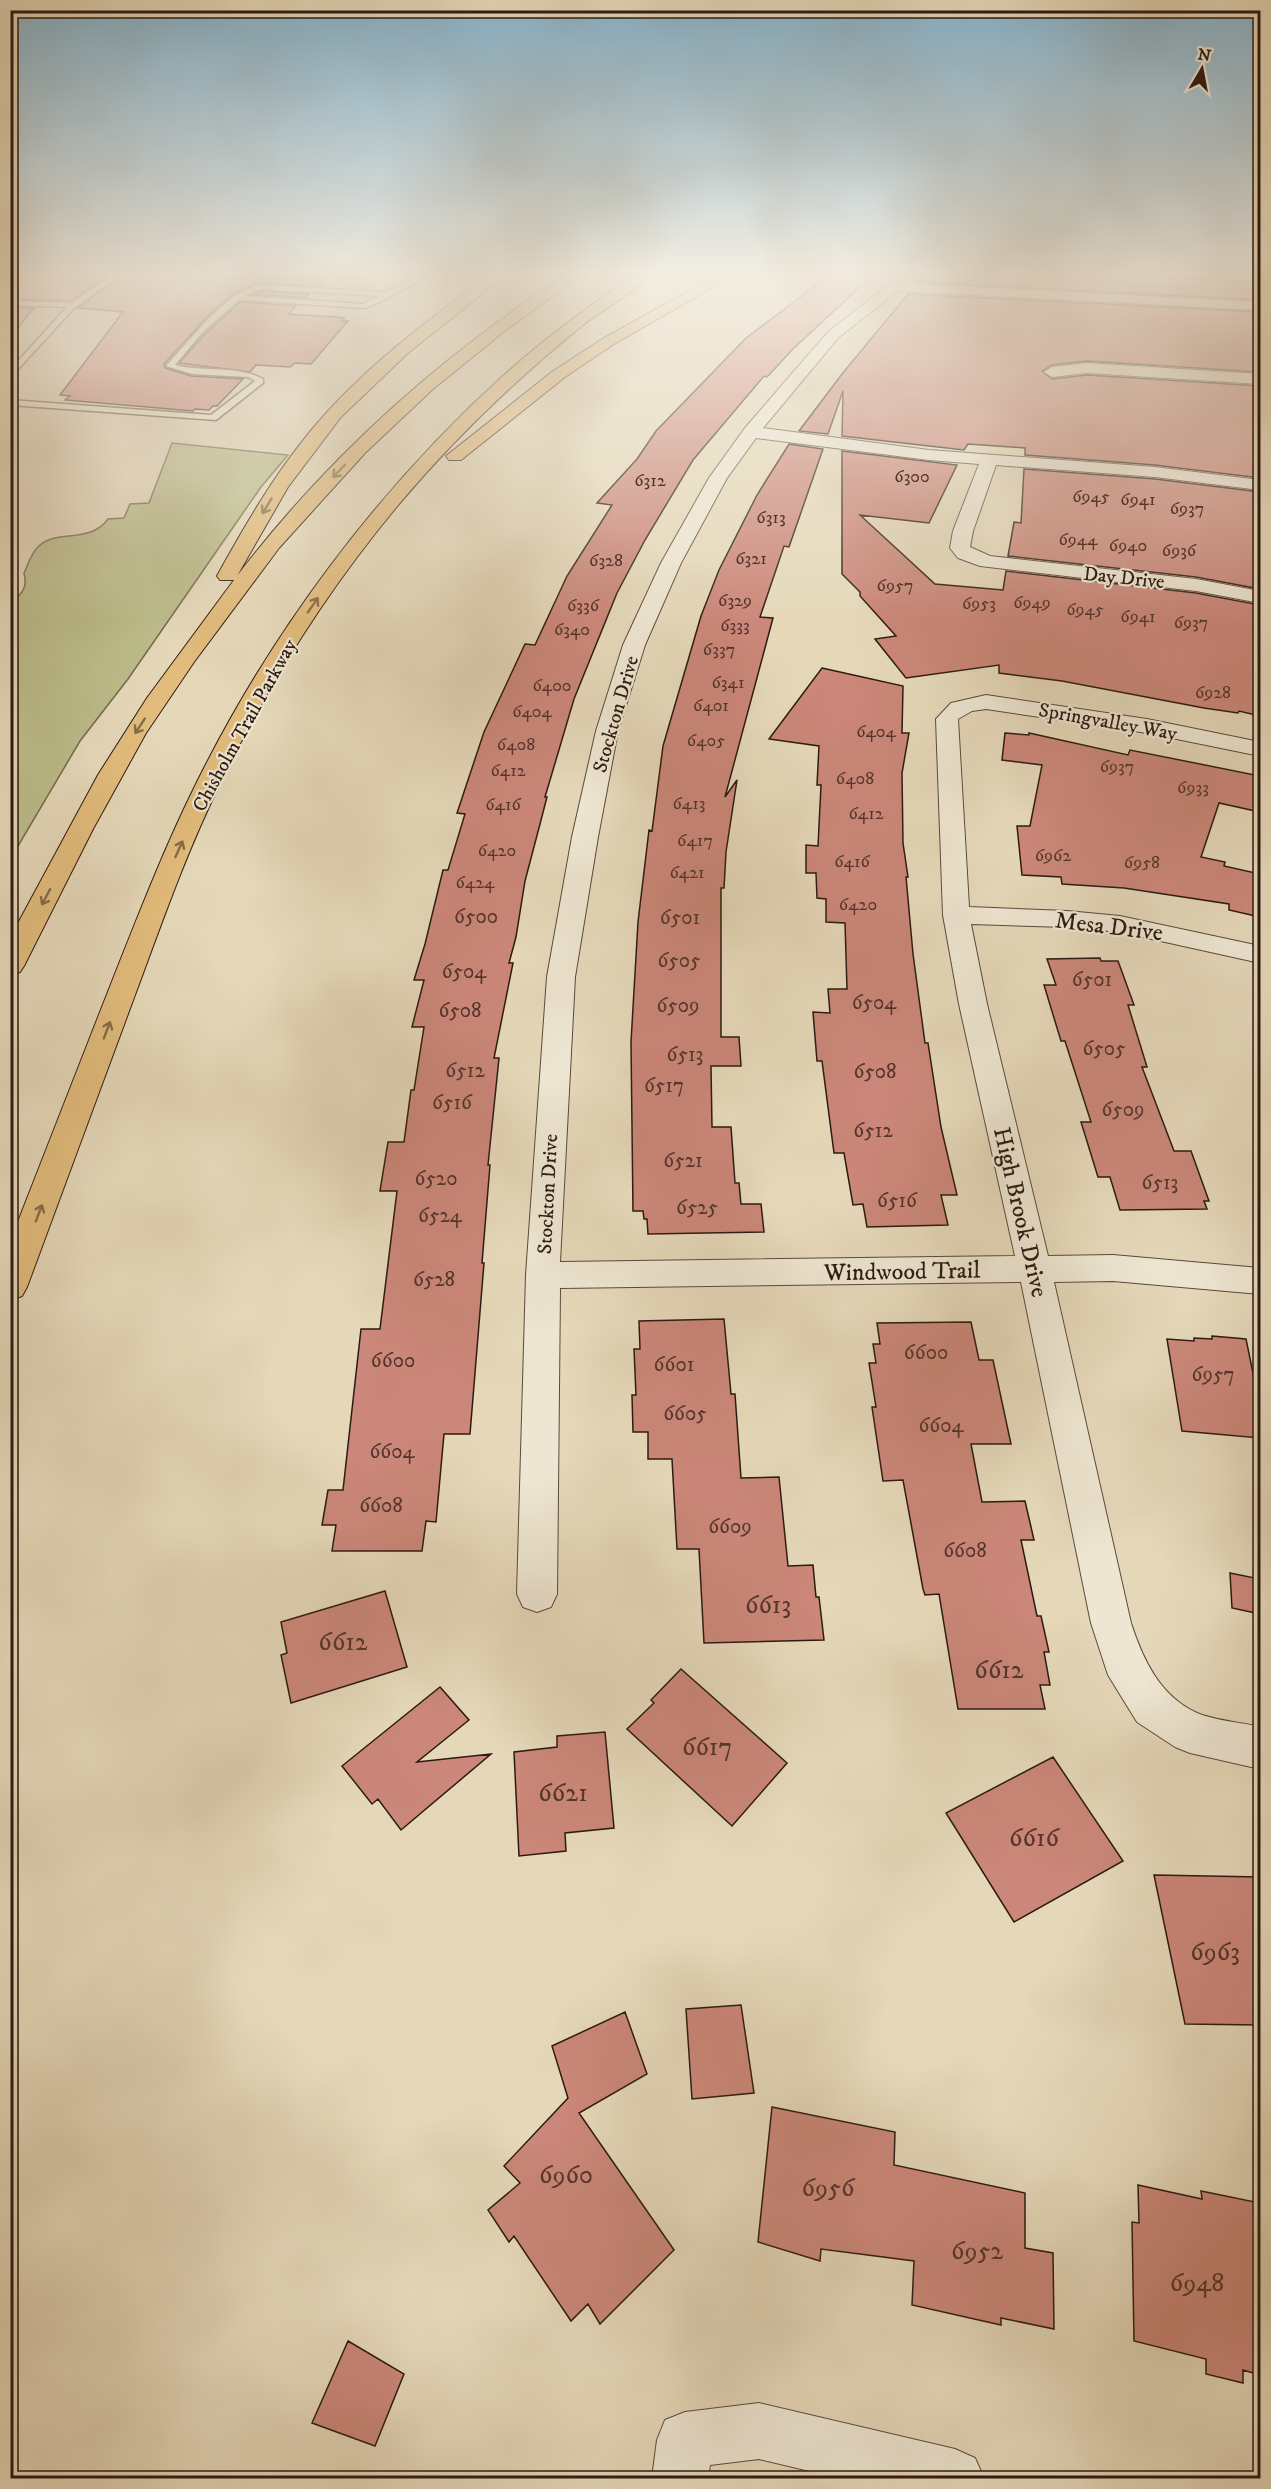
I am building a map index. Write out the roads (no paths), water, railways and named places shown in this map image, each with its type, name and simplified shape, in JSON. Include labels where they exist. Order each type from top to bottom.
[{"type":"highway","points":[[172,677],[248,537],[282,482],[316,436],[361,390]]},
{"type":"highway","points":[[10,966],[91,810],[127,747],[172,677],[246,577],[295,516],[355,454],[424,390]]},
{"type":"highway","name":"Chisholm Trail Parkway","points":[[10,1287],[136,955],[207,785],[271,670],[324,589],[369,529],[459,426],[495,390]]},
{"type":"highway","points":[[369,529],[538,390]]},
{"type":"street","name":"Stockton Drive","points":[[537,1594],[543,1275],[561,977],[585,837],[607,731],[634,645],[671,563],[718,478],[751,432],[786,390]]},
{"type":"street","points":[[751,432],[894,451],[1155,472],[1260,485]]},
{"type":"street","name":"Day Drive","points":[[989,460],[963,531],[960,548],[965,554],[987,562],[1196,585],[1260,597]]},
{"type":"street","name":"Springvalley Way","points":[[956,709],[969,704],[986,702],[1147,726],[1260,749]]},
{"type":"street","name":"High Brook Drive","points":[[956,709],[946,719],[956,915],[973,1004],[1035,1270],[1111,1623],[1123,1661],[1152,1708],[1190,1732],[1260,1748]]},
{"type":"street","name":"Mesa Drive","points":[[956,915],[1067,919],[1120,924],[1260,954]]},
{"type":"street","name":"Windwood Trail","points":[[543,1275],[1113,1268],[1260,1281]]},
{"type":"street","points":[[682,2459],[759,2432],[956,2478]]},
{"type":"lane","points":[[10,402],[213,418],[248,390]]}]
